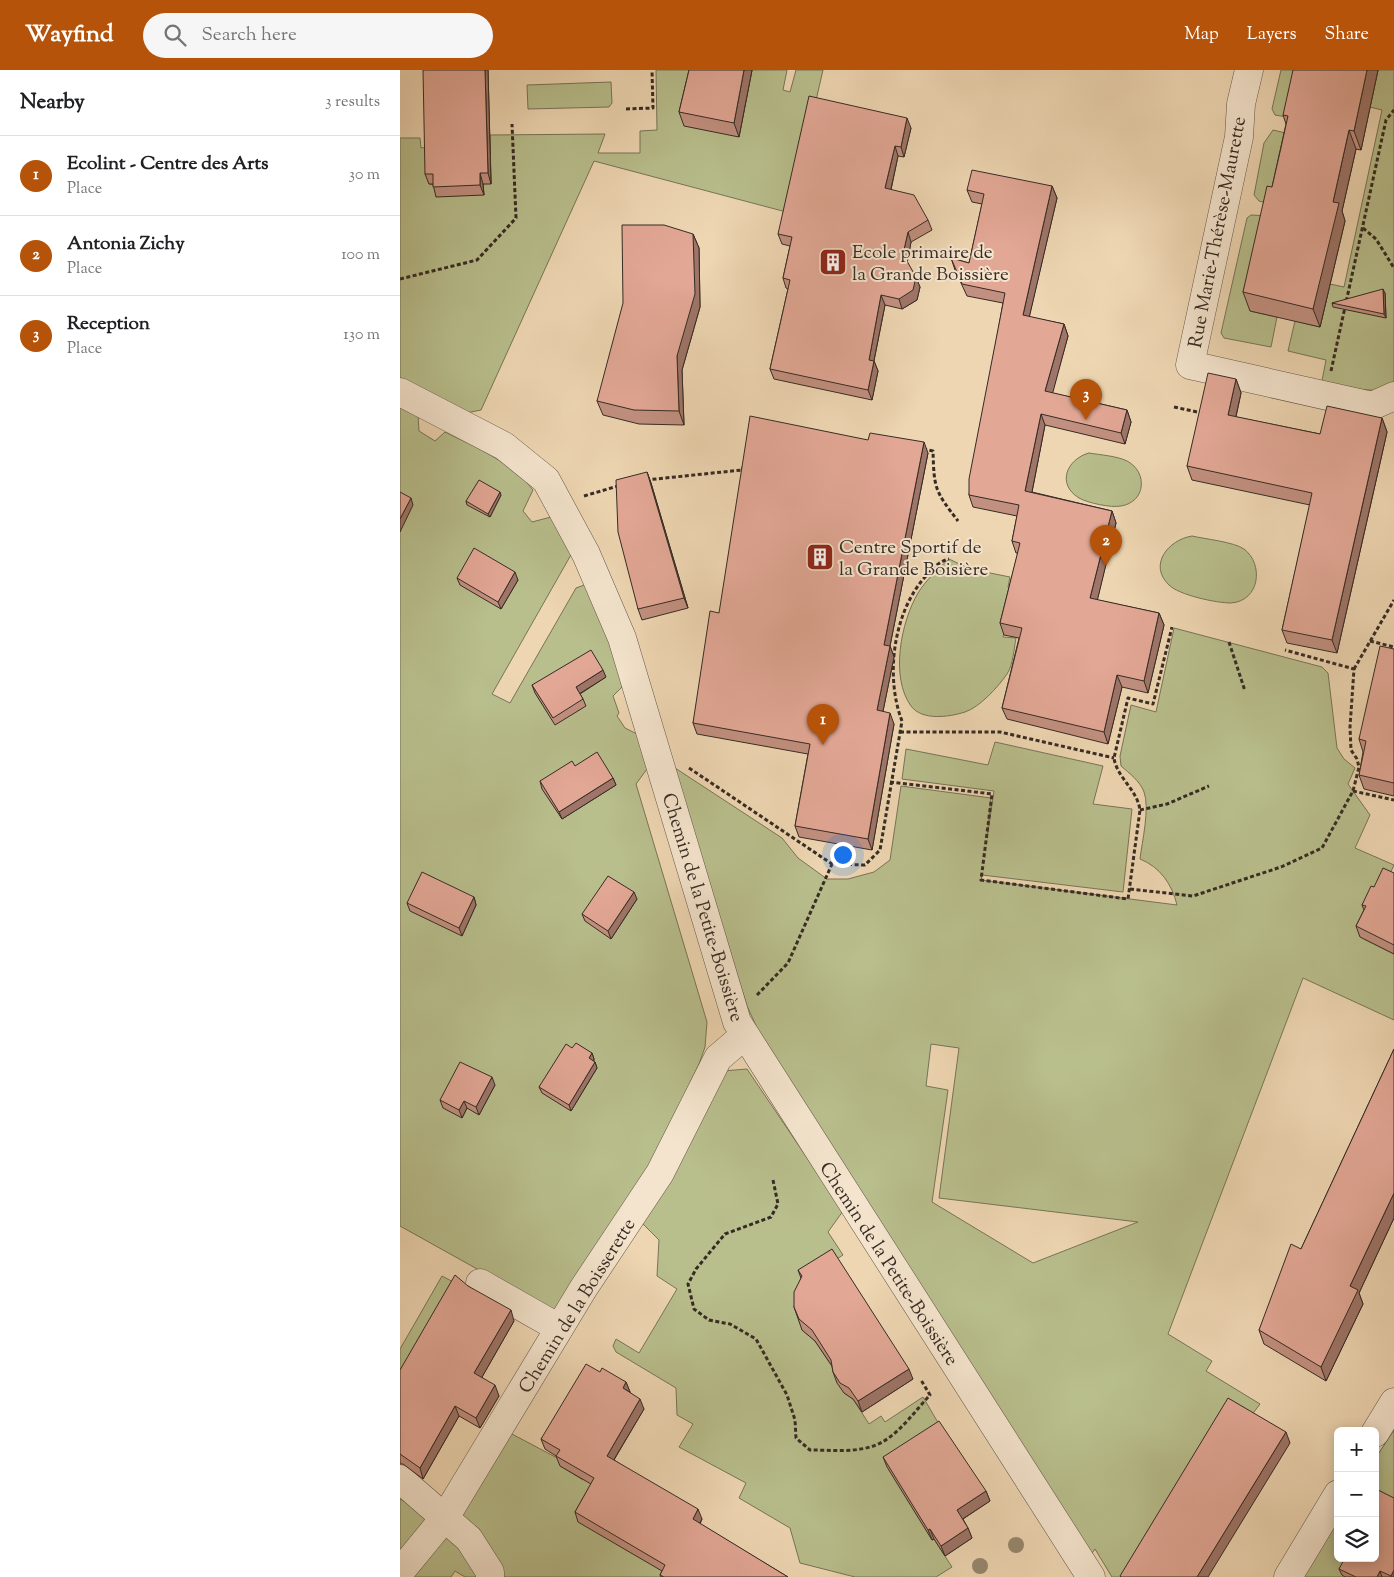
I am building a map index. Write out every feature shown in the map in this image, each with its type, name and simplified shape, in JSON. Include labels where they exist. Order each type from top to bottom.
[{"type":"street","name":"Rue Marie-Thérèse-Maurette","points":[[1249,70],[1241,104],[1239,137],[1190,365],[1372,406],[1394,396]]},
{"type":"street","name":"Chemin de la Petite-Boissière","points":[[400,392],[504,446],[546,480],[586,554],[622,638],[741,1028],[1091,1577]]},
{"type":"street","name":"Chemin de la Boisserette","points":[[400,1572],[446,1516],[559,1328],[660,1173],[718,1058],[741,1028]]},
{"type":"street","points":[[480,1282],[559,1328]]},
{"type":"street","points":[[1379,1427],[1394,1402]]},
{"type":"street","points":[[400,1479],[446,1516],[469,1539],[490,1572],[490,1577]]},
{"type":"street","points":[[1288,1577],[1334,1501]]},
{"type":"path","points":[[626,109],[653,108],[652,70]]},
{"type":"path","points":[[1325,396],[1386,120],[1394,110]]},
{"type":"path","points":[[400,279],[477,260],[516,218],[512,124]]},
{"type":"path","points":[[1363,228],[1376,239],[1394,268]]},
{"type":"path","points":[[1174,407],[1203,413]]},
{"type":"path","points":[[920,448],[933,451],[934,484],[940,497],[958,521]]},
{"type":"path","points":[[642,481],[742,470],[744,461]]},
{"type":"path","points":[[559,504],[622,485]]},
{"type":"path","points":[[685,765],[832,864],[865,865],[880,850],[890,782],[902,721],[895,703],[894,657],[897,636],[913,591],[939,561],[949,559]]},
{"type":"path","points":[[1130,889],[1193,896],[1280,867],[1322,848],[1353,791],[1359,767],[1358,758],[1351,750],[1350,727],[1354,669],[1394,600]]},
{"type":"path","points":[[890,782],[992,794],[981,880],[1128,899],[1140,810],[1138,799],[1115,768],[1114,758],[1128,698],[1153,704],[1172,627]]},
{"type":"path","points":[[1370,641],[1394,647]]},
{"type":"path","points":[[1229,642],[1245,691]]},
{"type":"path","points":[[1285,650],[1354,669]]},
{"type":"path","points":[[900,732],[1000,732],[1114,758]]},
{"type":"path","points":[[1140,810],[1167,804],[1209,786]]},
{"type":"path","points":[[1353,791],[1394,800]]},
{"type":"path","points":[[741,1028],[747,1006],[788,963],[832,864]]},
{"type":"path","points":[[773,1180],[778,1204],[771,1217],[725,1234],[696,1269],[688,1284],[694,1309],[708,1320],[730,1324],[756,1339],[787,1395],[795,1420],[796,1438],[810,1450],[854,1449],[877,1445],[895,1432],[930,1395],[921,1380]]},
{"type":"green space","points":[[656,70],[696,70],[739,136],[752,70],[787,70],[783,90],[790,92],[796,70],[823,70],[790,213],[594,161],[481,410],[466,413],[400,378],[400,138],[420,138],[421,148],[428,147],[429,184],[483,195],[483,184],[491,183],[490,135],[605,134],[598,153],[640,153],[640,131],[657,130]]},
{"type":"green space","points":[[1281,70],[1304,70],[1298,119],[1275,115],[1272,109]]},
{"type":"green space","points":[[1378,70],[1394,70],[1394,383],[1381,391],[1321,386],[1326,360],[1288,351],[1295,321],[1320,327],[1330,284],[1344,287],[1382,110],[1370,107]]},
{"type":"green space","points":[[611,82],[612,103],[609,107],[528,109],[527,85]]},
{"type":"green space","points":[[1273,130],[1294,135],[1278,206],[1259,201],[1254,195],[1264,143]]},
{"type":"green space","points":[[1251,215],[1269,216],[1250,311],[1277,317],[1271,347],[1224,338],[1221,333],[1247,218]]},
{"type":"green space","points":[[400,405],[418,415],[419,431],[435,441],[445,432],[493,456],[514,471],[533,490],[523,511],[532,522],[551,517],[572,553],[492,694],[510,703],[576,588],[587,584],[606,630],[623,686],[613,696],[619,713],[617,716],[625,728],[637,734],[647,769],[636,784],[707,1022],[705,1047],[699,1064],[643,1182],[556,1313],[400,1226]]},
{"type":"green space","points":[[1089,453],[1119,458],[1134,466],[1141,479],[1139,493],[1135,499],[1121,506],[1100,505],[1079,498],[1072,492],[1066,479],[1067,472],[1075,461]]},
{"type":"green space","points":[[1192,536],[1233,544],[1244,549],[1254,563],[1256,572],[1256,581],[1248,596],[1241,601],[1231,603],[1216,602],[1189,595],[1169,585],[1160,569],[1164,554],[1175,543],[1183,538]]},
{"type":"green space","points":[[949,559],[970,569],[1010,577],[1008,587],[1013,595],[1003,637],[1016,638],[1011,666],[1007,674],[983,701],[959,714],[929,716],[916,711],[905,694],[901,680],[900,650],[907,619],[918,593],[928,579]]},
{"type":"green space","points":[[1174,628],[1322,667],[1328,673],[1337,748],[1344,759],[1355,768],[1348,784],[1370,815],[1355,848],[1394,865],[1362,933],[1364,939],[1394,954],[1394,1020],[1303,978],[1168,1334],[1212,1361],[1206,1371],[1260,1404],[1130,1577],[1112,1577],[1095,1549],[1090,1556],[770,1056],[747,1006],[672,766],[782,838],[798,858],[827,879],[848,879],[874,872],[890,860],[901,786],[991,798],[987,838],[994,791],[902,779],[906,749],[988,765],[995,742],[1103,766],[1093,804],[1132,809],[1123,892],[982,875],[981,880],[1177,905],[1172,890],[1164,877],[1154,867],[1140,859],[1146,816],[1146,799],[1140,784],[1121,766],[1120,756],[1131,705],[1156,712]],"holes":[[[931,1044],[959,1048],[939,1198],[1138,1222],[1033,1263],[932,1202],[948,1090],[926,1086]]]},
{"type":"green space","points":[[747,1069],[843,1211],[828,1232],[843,1255],[802,1281],[802,1330],[815,1341],[835,1371],[844,1393],[853,1399],[869,1424],[881,1416],[885,1422],[923,1397],[943,1431],[934,1539],[952,1567],[936,1577],[855,1577],[800,1563],[790,1528],[739,1498],[746,1483],[679,1447],[693,1424],[677,1415],[676,1388],[616,1352],[613,1346],[616,1339],[639,1353],[677,1289],[657,1276],[659,1240],[641,1222],[723,1071]]},
{"type":"green space","points":[[442,1276],[459,1285],[400,1387],[400,1349]]},
{"type":"green space","points":[[1394,1430],[1394,1577],[1304,1577],[1334,1527],[1334,1562],[1379,1562],[1379,1453]]},
{"type":"green space","points":[[510,1433],[563,1461],[560,1466],[583,1480],[587,1474],[669,1575],[668,1577],[465,1577],[455,1571],[451,1577],[412,1577]]},
{"type":"green space","points":[[400,1499],[431,1516],[400,1555]]},
{"type":"building","points":[[423,70],[485,70],[488,173],[480,173],[480,185],[433,187],[433,174],[425,174]]},
{"type":"building","points":[[689,70],[744,70],[734,123],[679,112]]},
{"type":"building","points":[[1293,70],[1367,70],[1354,131],[1349,130],[1333,202],[1339,203],[1313,309],[1243,292],[1267,186],[1272,187],[1280,152],[1288,116],[1283,115]]},
{"type":"building","name":"Ecole primaire de la Grande Boissière","points":[[809,96],[907,118],[901,147],[895,146],[885,188],[914,195],[928,220],[908,232],[903,254],[916,277],[913,290],[899,299],[881,295],[869,360],[874,361],[868,390],[770,369],[790,280],[783,278],[792,237],[778,234]]},
{"type":"building","points":[[972,170],[1052,186],[1023,315],[1064,324],[1045,391],[1127,410],[1121,433],[1041,414],[1025,491],[1112,511],[1090,598],[1159,613],[1144,681],[1117,675],[1104,732],[1002,708],[1022,628],[1000,623],[1020,543],[1012,541],[1019,505],[969,495],[969,479],[1005,293],[962,284],[951,258],[969,263],[984,194],[967,190]]},
{"type":"building","points":[[622,225],[664,225],[693,234],[695,294],[677,356],[679,411],[634,410],[597,401],[623,303]]},
{"type":"building","points":[[1383,289],[1384,314],[1332,303]]},
{"type":"building","points":[[1208,373],[1236,379],[1228,415],[1320,434],[1327,406],[1382,418],[1332,640],[1282,630],[1312,493],[1187,466]]},
{"type":"building","points":[[750,416],[868,440],[870,433],[924,442],[884,645],[890,646],[877,710],[890,713],[868,839],[795,826],[810,744],[693,723],[710,611],[719,613]]},
{"type":"building","points":[[647,472],[684,598],[638,609],[618,532],[616,480]]},
{"type":"building","points":[[479,480],[500,492],[488,514],[466,501]]},
{"type":"building","points":[[400,492],[411,498],[400,519]]},
{"type":"building","points":[[474,548],[515,572],[498,602],[457,578]]},
{"type":"building","points":[[1380,646],[1394,649],[1394,783],[1359,775],[1366,741],[1359,739]]},
{"type":"building","points":[[591,650],[603,670],[576,687],[583,699],[553,718],[532,685]]},
{"type":"building","points":[[597,752],[613,778],[559,812],[540,781],[572,761],[575,766]]},
{"type":"building","points":[[1383,868],[1394,873],[1394,945],[1356,926],[1366,906],[1362,905],[1371,886],[1374,887]]},
{"type":"building","points":[[422,872],[474,897],[459,928],[407,903]]},
{"type":"building","points":[[608,876],[634,892],[608,931],[582,914]]},
{"type":"building","points":[[576,1043],[592,1053],[589,1058],[595,1062],[569,1105],[539,1087],[566,1044],[572,1048]]},
{"type":"building","points":[[1394,1049],[1394,1193],[1350,1286],[1358,1290],[1321,1367],[1259,1330],[1291,1244],[1301,1249]]},
{"type":"building","points":[[460,1062],[492,1077],[476,1107],[464,1101],[459,1110],[440,1100]]},
{"type":"building","points":[[832,1249],[909,1369],[858,1401],[849,1388],[840,1383],[833,1372],[831,1360],[812,1330],[799,1319],[794,1307],[794,1292],[802,1276],[798,1270]]},
{"type":"building","points":[[455,1275],[468,1286],[511,1310],[474,1373],[495,1385],[476,1418],[455,1406],[420,1468],[400,1454],[400,1370]]},
{"type":"building","points":[[586,1364],[600,1372],[602,1368],[626,1382],[623,1388],[640,1399],[607,1456],[698,1509],[693,1519],[788,1577],[664,1577],[660,1575],[665,1565],[575,1512],[594,1478],[556,1456],[560,1450],[541,1439]]},
{"type":"building","points":[[1228,1398],[1286,1432],[1197,1577],[1121,1577],[1120,1576]]},
{"type":"building","points":[[939,1421],[986,1491],[957,1510],[968,1528],[941,1546],[930,1529],[928,1530],[883,1457]]},
{"type":"building","points":[[1379,1490],[1394,1498],[1394,1570],[1391,1576],[1380,1571],[1377,1577],[1356,1577],[1339,1569],[1343,1562],[1379,1562]]},
{"type":"place","name":"Ecole primaire de la Grande Boissière","points":[[833,262]]},
{"type":"place","name":"Reception","points":[[1086,420]]},
{"type":"place","name":"Centre Sportif de la Grande Boisière","points":[[820,557]]},
{"type":"place","name":"Antonia Zichy","points":[[1106,566]]},
{"type":"place","name":"Ecolint - Centre des Arts","points":[[823,745]]}]
